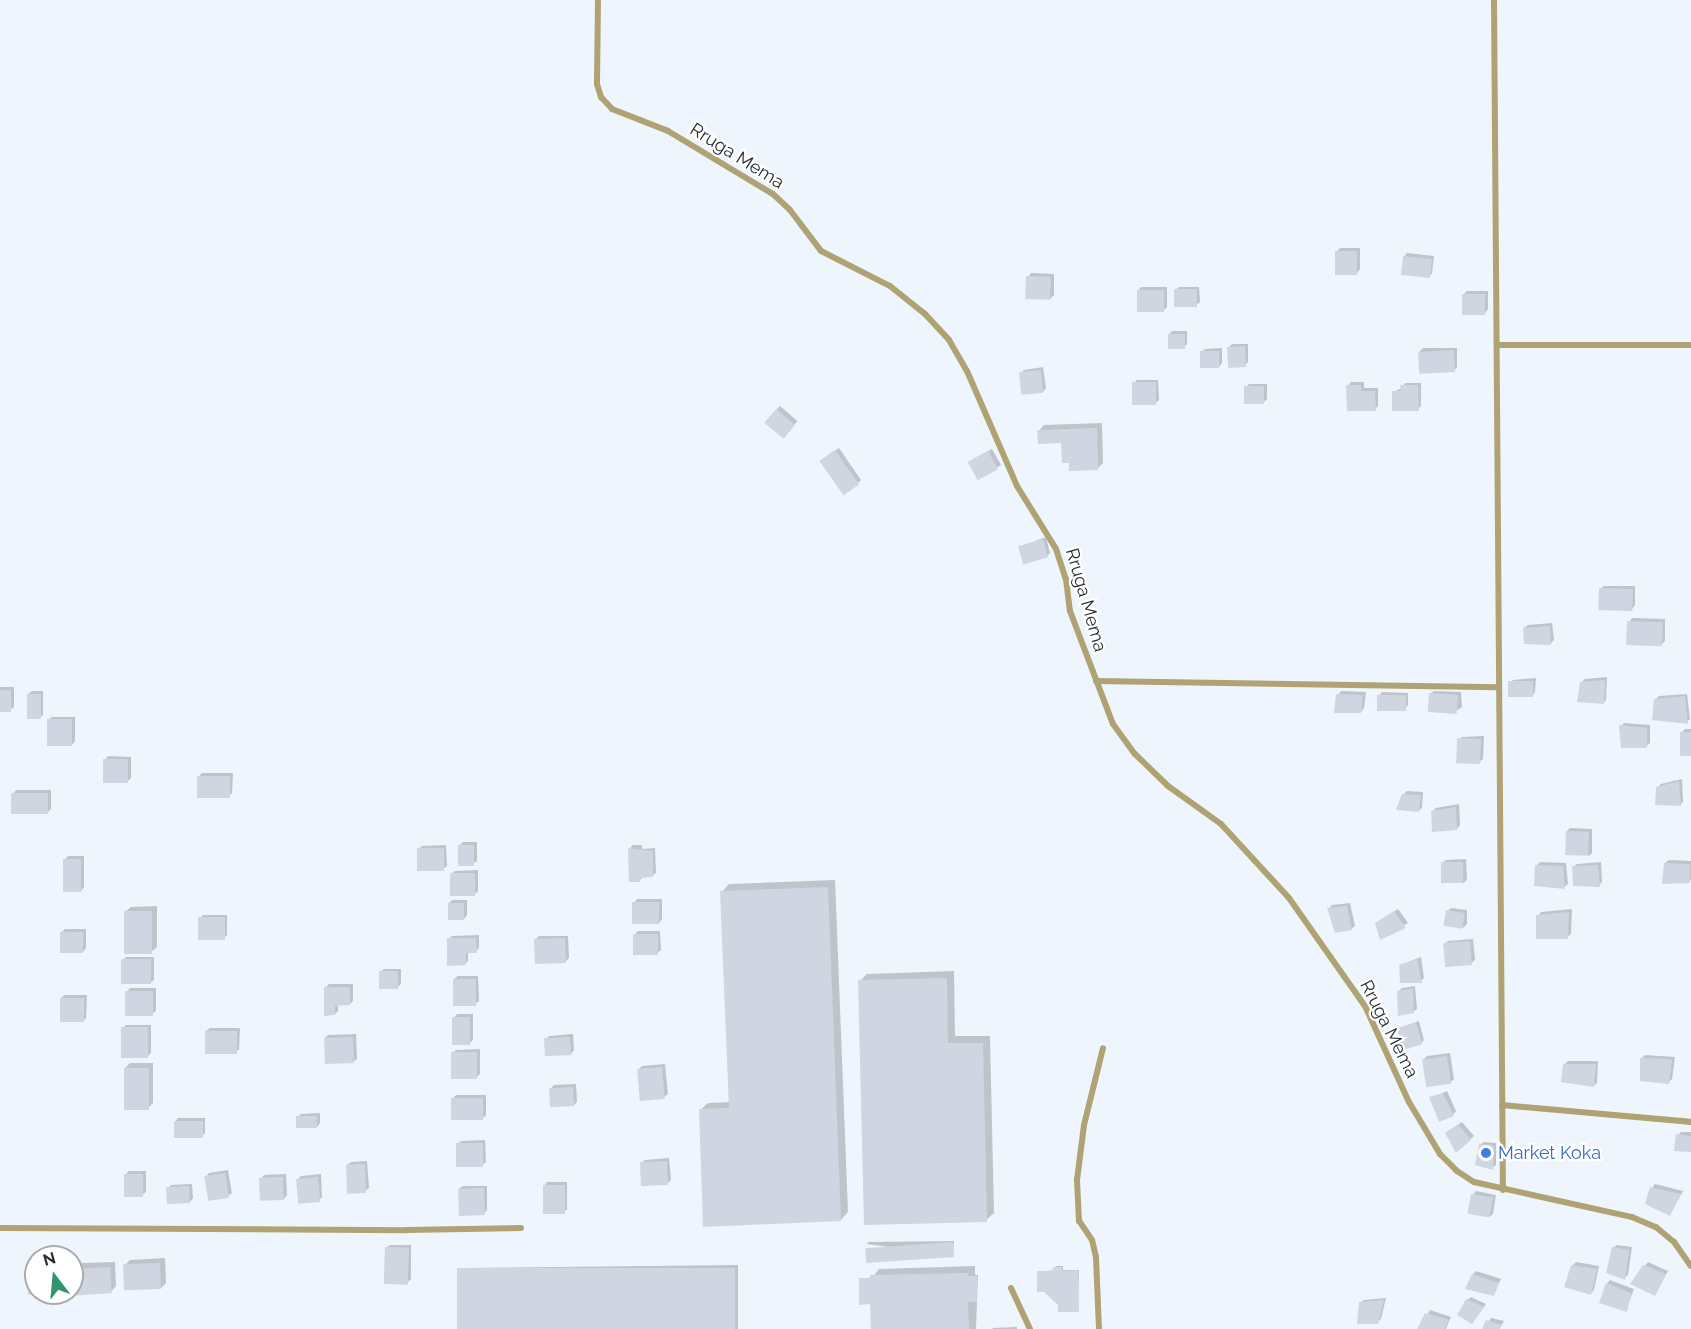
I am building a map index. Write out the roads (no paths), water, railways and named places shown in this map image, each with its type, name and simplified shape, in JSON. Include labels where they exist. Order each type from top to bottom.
[{"type":"lane","name":"Rruga Mema","points":[[598,0],[597,84],[602,96],[612,109],[668,131],[773,194],[790,210],[821,251],[890,286],[926,314],[949,340],[967,371],[1017,486],[1056,549],[1066,579],[1070,611],[1113,724],[1135,754],[1168,786],[1221,824],[1289,898],[1365,1006],[1409,1102],[1440,1154],[1457,1171],[1473,1182],[1645,1222],[1656,1227],[1674,1242],[1691,1266]]},
{"type":"lane","points":[[1494,0],[1503,1190]]},
{"type":"lane","points":[[1497,345],[1691,345]]},
{"type":"lane","points":[[1096,681],[1499,687]]},
{"type":"lane","points":[[1099,1329],[1096,1257],[1092,1240],[1079,1221],[1077,1180],[1084,1125],[1103,1048]]},
{"type":"lane","points":[[1502,1105],[1691,1122]]},
{"type":"lane","points":[[0,1228],[394,1230],[521,1228]]},
{"type":"lane","points":[[1011,1288],[1030,1329]]},
{"type":"place","name":"Market Koka","points":[[1486,1153]]}]
